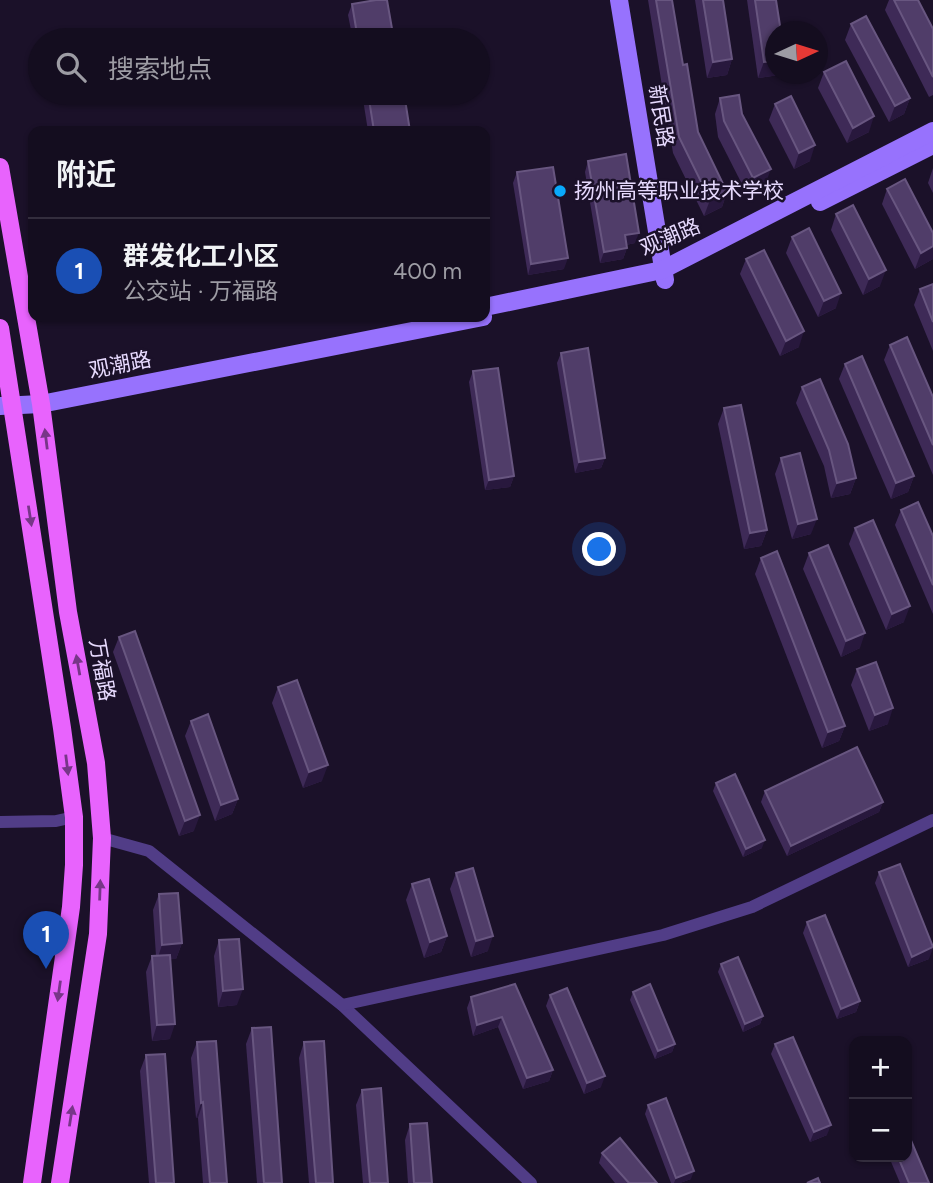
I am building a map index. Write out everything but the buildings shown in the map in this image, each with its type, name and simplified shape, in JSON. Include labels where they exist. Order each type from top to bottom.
[{"type":"main road","name":"万福路","points":[[0,167],[40,399],[68,611],[96,763],[102,838],[99,934],[60,1183]]},
{"type":"main road","points":[[0,328],[6,405],[62,728],[74,817],[71,907],[32,1183]]},
{"type":"street","name":"新民路","points":[[619,0],[664,275]]},
{"type":"street","name":"观潮路","points":[[490,306],[664,275],[933,131]]},
{"type":"street","name":"观潮路","points":[[490,316],[664,275],[933,145]]},
{"type":"street","name":"观潮路","points":[[40,399],[414,322]]},
{"type":"street","name":"观潮路","points":[[6,405],[457,322]]},
{"type":"street","points":[[0,822],[55,821],[74,817]]},
{"type":"street","points":[[342,1005],[663,935],[752,907],[933,820]]},
{"type":"street","points":[[102,838],[149,851],[342,1005],[531,1183]]},
{"type":"place","name":"扬州高等职业技术学校","points":[[560,191]]},
{"type":"place","name":"群发化工小区","points":[[46,969]]}]
